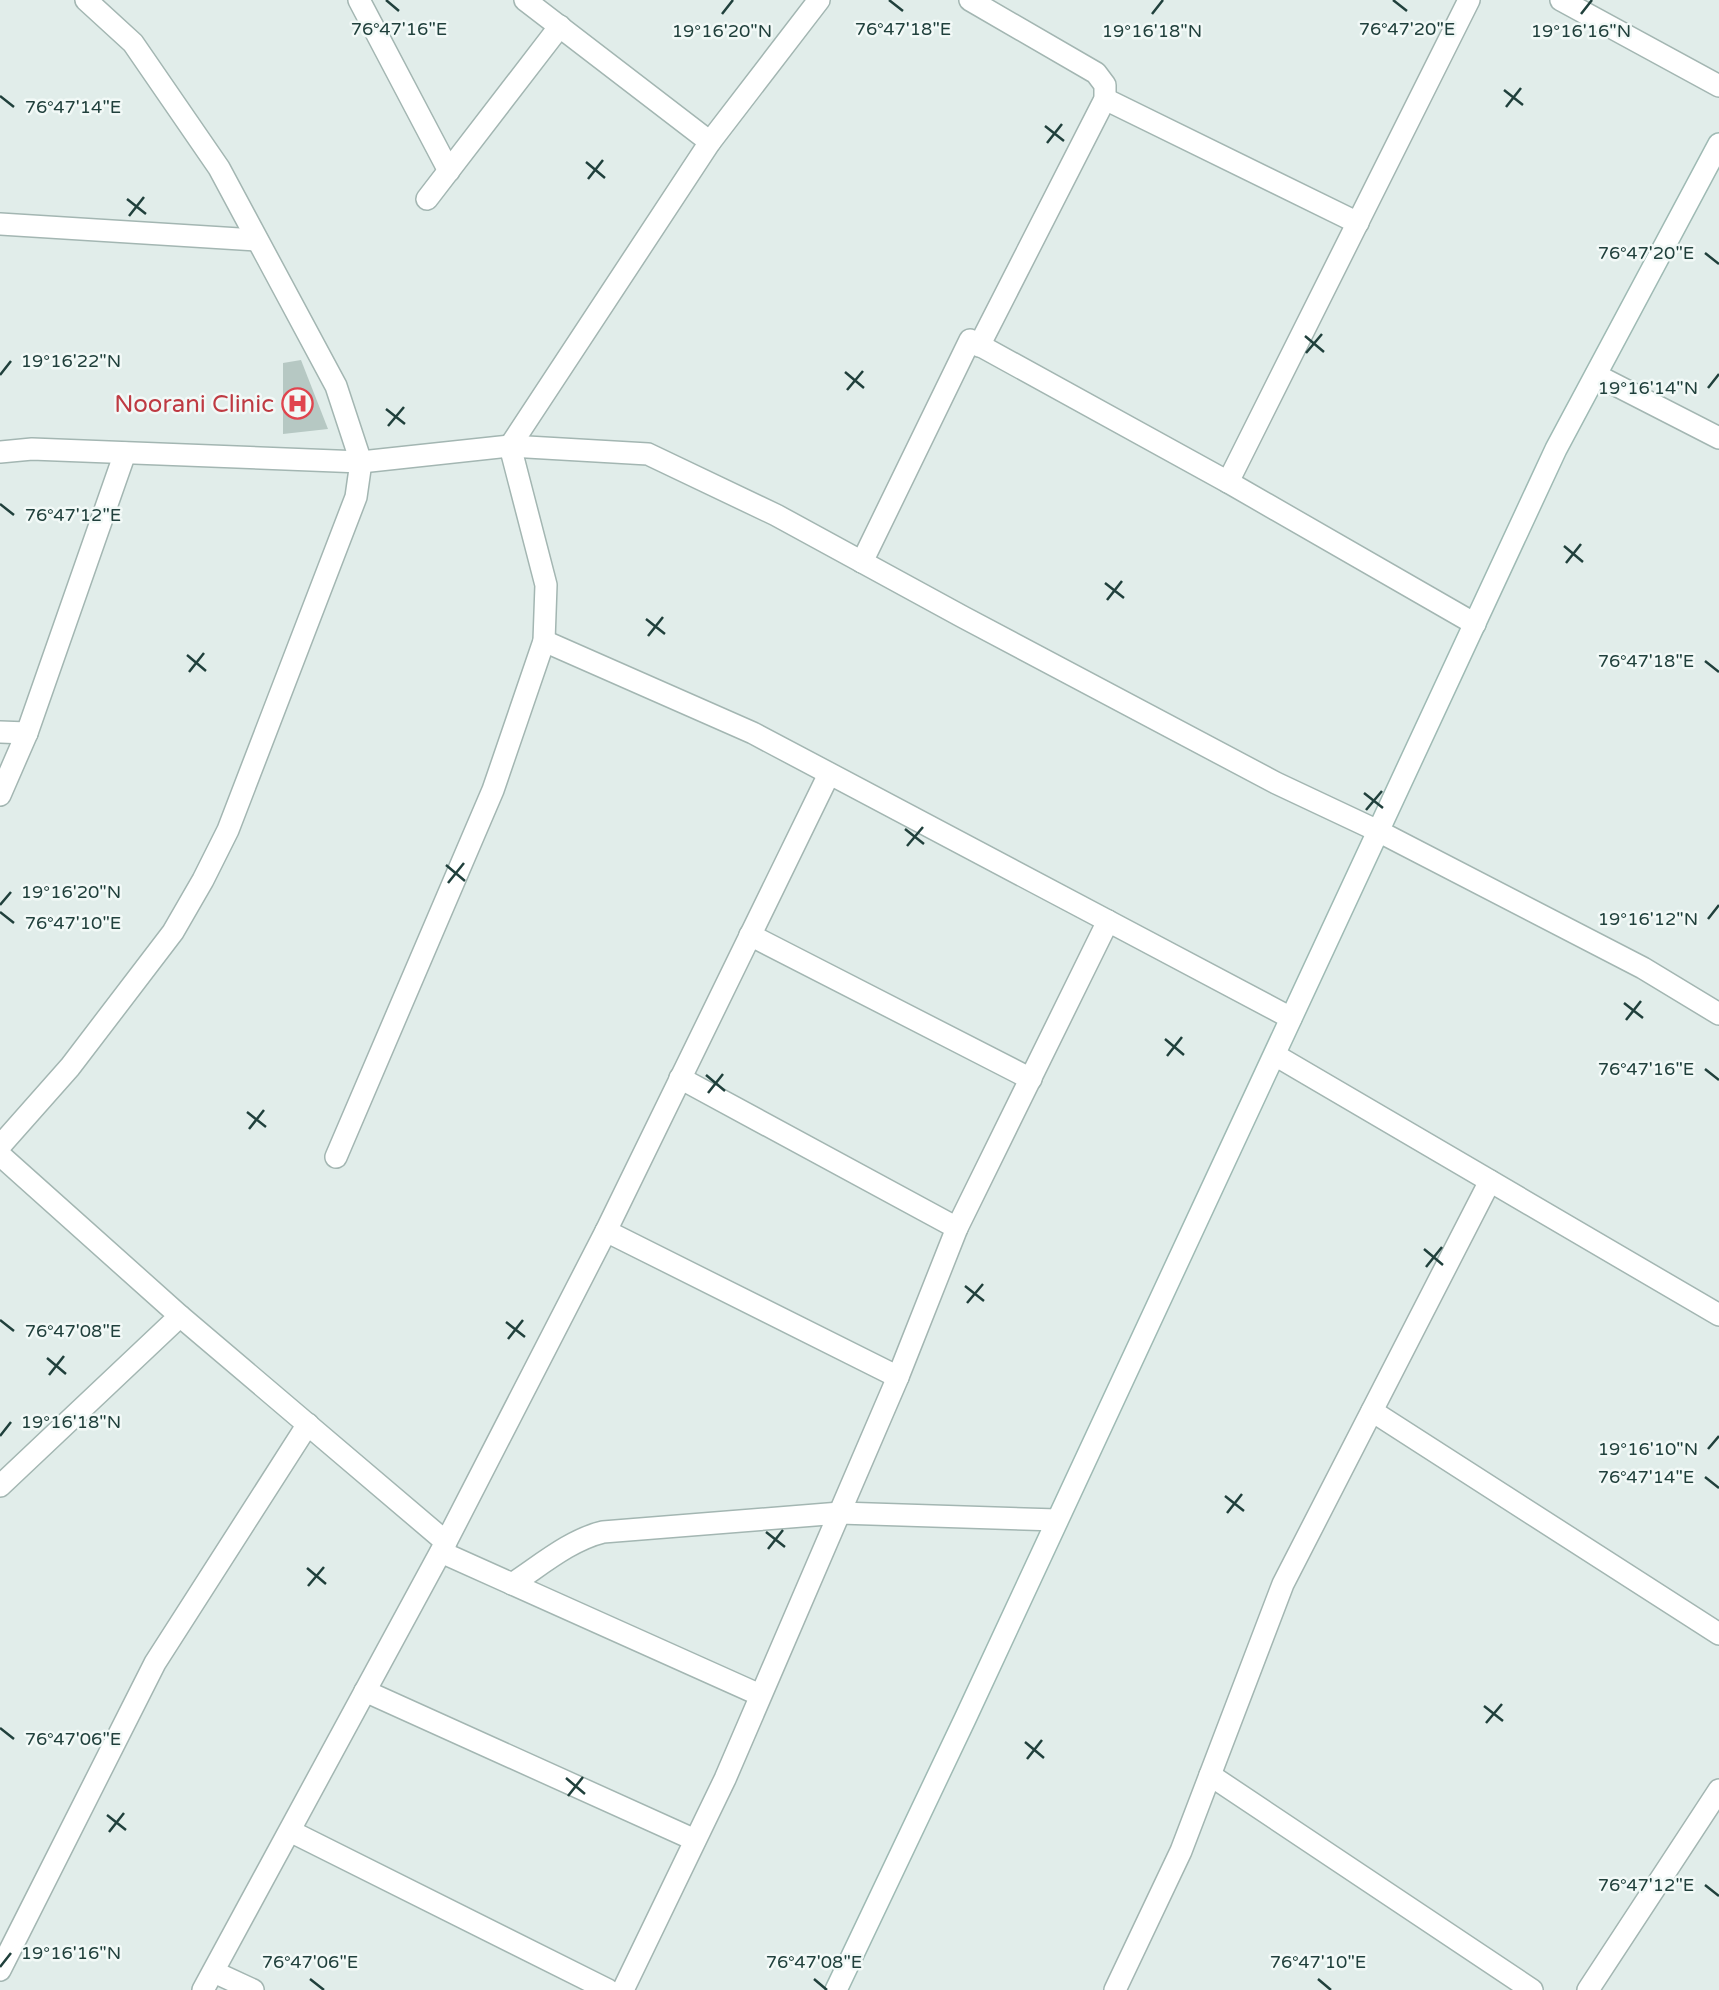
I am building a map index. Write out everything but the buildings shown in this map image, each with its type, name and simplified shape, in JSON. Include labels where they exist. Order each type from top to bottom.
[{"type":"street","points":[[0,1146],[71,1067],[173,932],[203,880],[228,830],[356,497],[360,462],[335,386],[219,168],[133,43],[86,0]]},
{"type":"street","points":[[359,0],[449,171]]},
{"type":"street","points":[[525,0],[710,142]]},
{"type":"street","points":[[336,1157],[492,790],[544,641],[546,585],[510,446],[710,142],[819,0]]},
{"type":"street","points":[[971,0],[1096,73],[1105,85],[1105,99],[979,346]]},
{"type":"street","points":[[1228,482],[1469,0]]},
{"type":"street","points":[[1561,0],[1719,86]]},
{"type":"street","points":[[427,200],[560,26]]},
{"type":"street","points":[[1105,99],[1358,223]]},
{"type":"street","points":[[836,1990],[1556,449],[1719,144]]},
{"type":"street","points":[[0,224],[257,240]]},
{"type":"street","points":[[862,562],[970,340],[1228,482],[1475,624]]},
{"type":"street","points":[[1596,375],[1719,438]]},
{"type":"street","points":[[0,452],[32,449],[360,462],[510,446],[648,454],[776,515],[1276,783],[1378,831],[1643,968],[1719,1014]]},
{"type":"street","points":[[0,795],[27,733],[125,453]]},
{"type":"street","points":[[544,641],[753,733],[1291,1018]]},
{"type":"street","points":[[0,732],[27,733]]},
{"type":"street","points":[[253,1990],[209,1981],[443,1547],[606,1231],[830,774]]},
{"type":"street","points":[[623,1990],[695,1840],[840,1513],[898,1377],[957,1227],[1108,921]]},
{"type":"street","points":[[750,935],[1031,1079]]},
{"type":"street","points":[[1275,1055],[1719,1315]]},
{"type":"street","points":[[680,1078],[957,1227]]},
{"type":"street","points":[[0,1155],[180,1316],[308,1424],[443,1547],[512,1584],[760,1695]]},
{"type":"street","points":[[1115,1990],[1181,1850],[1283,1584],[1490,1181]]},
{"type":"street","points":[[606,1231],[898,1377]]},
{"type":"street","points":[[0,1486],[180,1316]]},
{"type":"street","points":[[1372,1411],[1719,1634]]},
{"type":"street","points":[[0,1970],[155,1663],[308,1424]]},
{"type":"street","points":[[512,1584],[580,1540],[603,1532],[840,1513],[1057,1520]]},
{"type":"street","points":[[365,1691],[695,1840]]},
{"type":"street","points":[[1210,1775],[1532,1990]]},
{"type":"street","points":[[1588,1990],[1719,1790]]},
{"type":"street","points":[[290,1831],[608,1990]]},
{"type":"place","name":"Noorani Clinic","points":[[297,404]]}]
